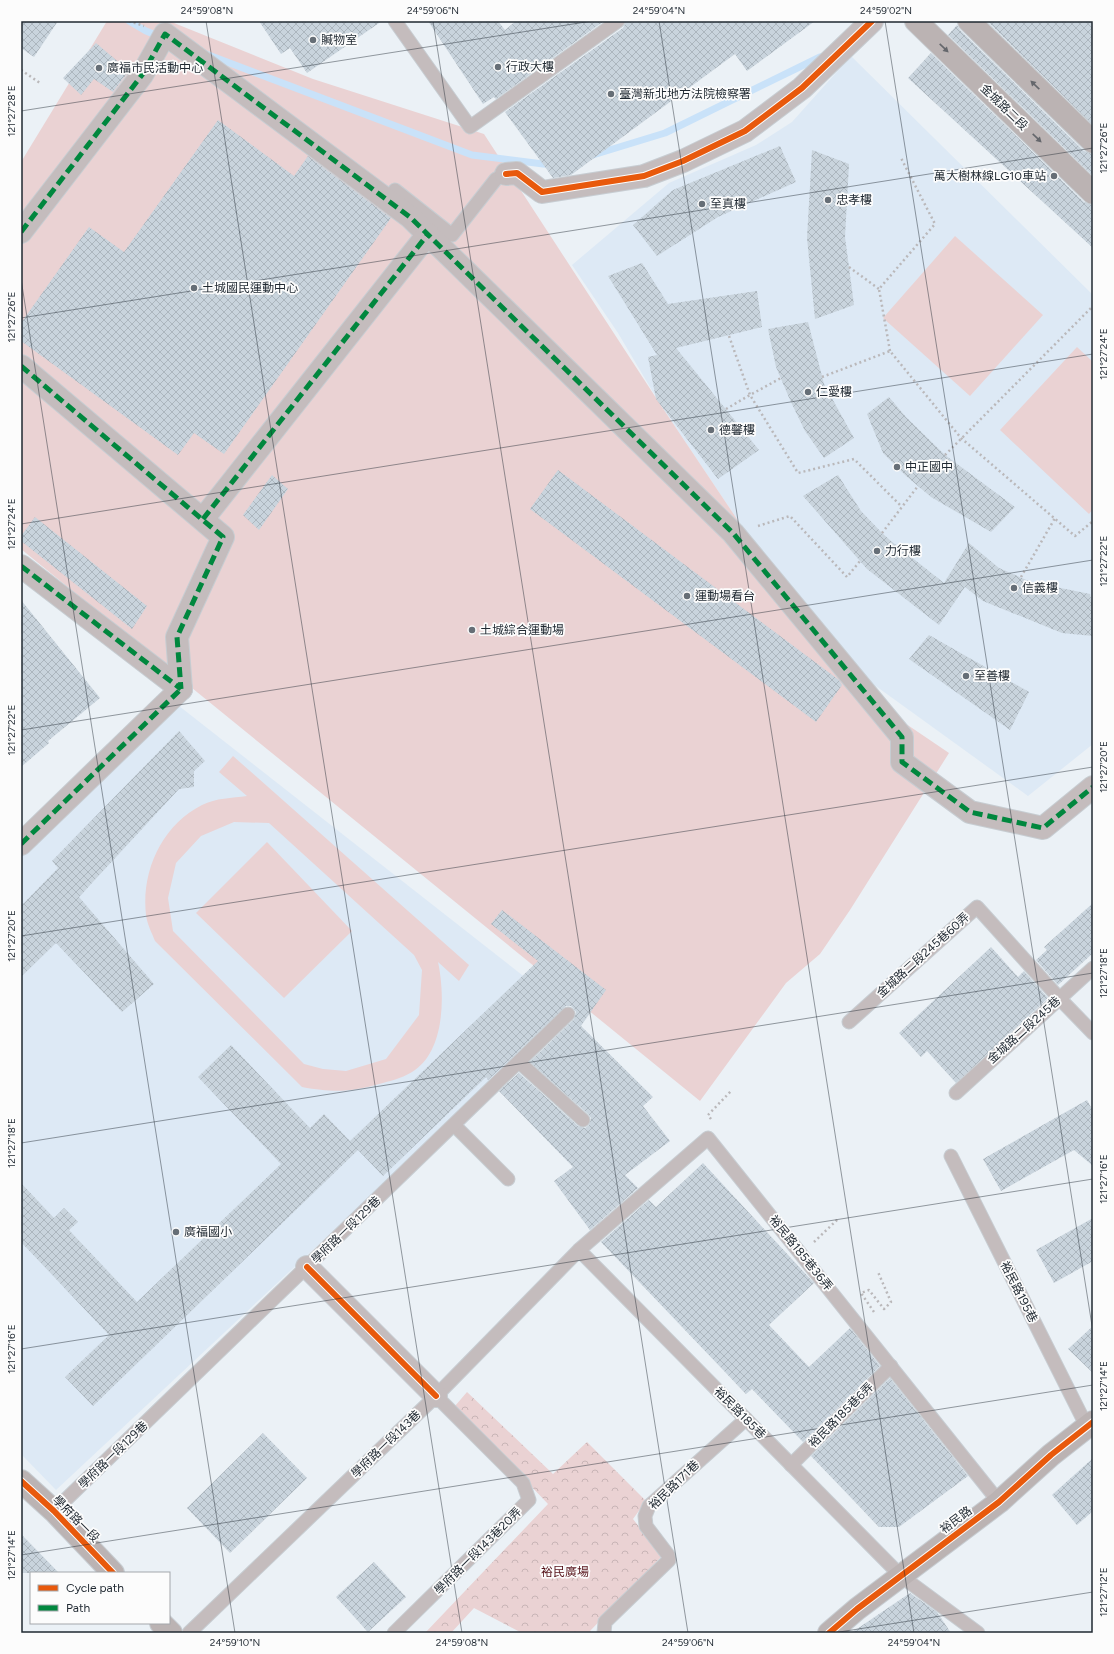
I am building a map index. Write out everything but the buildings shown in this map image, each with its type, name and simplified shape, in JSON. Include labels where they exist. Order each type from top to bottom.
[{"type":"street","points":[[506,174],[517,173],[542,192],[644,176],[684,161],[745,131],[802,88],[872,21]]},
{"type":"street","name":"金城路二段","points":[[916,21],[1093,193]]},
{"type":"street","points":[[969,21],[1093,142]]},
{"type":"street","points":[[21,232],[142,75],[165,34],[410,217],[734,533],[902,737],[902,762],[970,812],[1043,828],[1093,787]]},
{"type":"street","points":[[203,519],[428,234]]},
{"type":"street","points":[[21,366],[223,537],[177,637],[181,688]]},
{"type":"street","points":[[21,566],[181,688]]},
{"type":"street","points":[[21,844],[181,688]]},
{"type":"street","points":[[307,1267],[436,1396]]},
{"type":"street","name":"裕民路","points":[[829,1633],[857,1609],[999,1502],[1051,1455],[1090,1424]]},
{"type":"street","name":"學府路一段","points":[[21,1481],[54,1511],[113,1572]]},
{"type":"street","points":[[162,1624],[171,1633]]},
{"type":"lane","points":[[395,21],[470,127],[618,21]]},
{"type":"lane","points":[[395,190],[452,235],[496,179],[506,174]]},
{"type":"lane","name":"金城路二段245巷60弄","points":[[849,1022],[977,907],[1059,998]]},
{"type":"lane","name":"金城路二段245巷","points":[[956,1093],[1093,968]]},
{"type":"lane","points":[[1059,998],[1093,1033]]},
{"type":"lane","name":"學府路一段129巷","points":[[54,1511],[568,1014]]},
{"type":"lane","points":[[519,1062],[583,1120]]},
{"type":"lane","points":[[454,1125],[508,1179]]},
{"type":"lane","name":"裕民路185巷36弄","points":[[579,1250],[708,1138],[999,1502]]},
{"type":"lane","name":"裕民路195巷","points":[[951,1156],[1090,1424]]},
{"type":"lane","name":"學府路一段143巷","points":[[189,1633],[436,1396],[579,1250]]},
{"type":"lane","name":"裕民路185巷","points":[[579,1250],[901,1576],[978,1633]]},
{"type":"lane","name":"裕民路185巷6弄","points":[[791,1465],[891,1366]]},
{"type":"lane","name":"學府路一段143巷20弄","points":[[394,1633],[529,1500],[523,1483],[436,1396]]},
{"type":"lane","name":"裕民路171巷","points":[[604,1633],[605,1622],[669,1560],[668,1555],[646,1526],[645,1516],[649,1506],[746,1419]]},
{"type":"path","points":[[21,70],[40,83]]},
{"type":"path","points":[[879,289],[935,224],[900,158]]},
{"type":"path","points":[[849,267],[879,289],[890,351],[961,438],[1075,536],[1093,522]]},
{"type":"path","points":[[946,455],[961,438],[1093,306]]},
{"type":"path","points":[[729,336],[750,395],[798,473],[854,459],[902,507]]},
{"type":"path","points":[[822,377],[890,351]]},
{"type":"path","points":[[726,409],[780,378]]},
{"type":"path","points":[[882,533],[918,486]]},
{"type":"path","points":[[752,527],[790,516],[847,577],[860,561]]},
{"type":"path","points":[[1021,577],[1055,518]]},
{"type":"path","points":[[801,1254],[838,1219]]},
{"type":"path","points":[[862,1329],[876,1315],[861,1293],[869,1290],[884,1309],[891,1302],[878,1272]]},
{"type":"shaded area","name":"中正國中","points":[[851,56],[1093,295],[1093,744],[1028,796],[855,671],[753,543],[660,404],[618,333],[572,265],[669,183],[756,145],[792,122]]},
{"type":"shaded area","name":"廣福國小","points":[[174,702],[568,1011],[56,1490],[21,1454],[21,854]]},
{"type":"green space","name":"土城綜合運動場","points":[[107,21],[169,21],[313,79],[484,134],[660,404],[753,543],[887,711],[949,753],[850,910],[820,954],[786,983],[700,1101],[21,549],[21,162]]},
{"type":"green space","points":[[955,236],[1043,315],[970,396],[883,318]]},
{"type":"green space","points":[[1077,347],[1093,362],[1093,509],[1089,514],[1000,430]]},
{"type":"green space","points":[[233,756],[469,965],[459,981],[438,962],[442,989],[442,1005],[437,1035],[432,1049],[425,1061],[415,1070],[407,1075],[395,1079],[352,1090],[334,1091],[302,1087],[155,941],[148,925],[145,898],[151,866],[165,837],[176,824],[202,805],[218,800],[247,796],[219,772]],"holes":[[[234,822],[269,823],[414,955],[422,970],[419,1015],[386,1059],[346,1071],[323,1069],[304,1064],[173,931],[168,898],[176,863],[201,836]]]},
{"type":"green space","points":[[267,842],[352,931],[284,998],[196,913]]},
{"type":"green space","name":"裕民廣場","points":[[467,1392],[553,1474],[587,1442],[646,1501],[633,1519],[662,1556],[590,1631],[592,1633],[522,1633],[474,1608],[451,1633],[425,1633],[548,1504],[455,1406]]},
{"type":"waterway","points":[[129,21],[146,31],[161,37]]},
{"type":"waterway","points":[[206,54],[472,155],[551,165]]},
{"type":"waterway","points":[[593,155],[665,133],[820,57]]},
{"type":"marked path","points":[[21,232],[142,75],[165,34],[410,217],[733,533],[902,737],[902,762],[970,812],[1043,828],[1093,787]]},
{"type":"marked path","points":[[203,519],[428,234]]},
{"type":"marked path","points":[[21,366],[223,537],[177,637],[181,689]]},
{"type":"marked path","points":[[21,566],[181,689]]},
{"type":"marked path","points":[[21,844],[181,689]]},
{"type":"cycle path","points":[[506,174],[517,173],[542,192],[644,176],[683,161],[745,131],[802,88],[872,21]]},
{"type":"cycle path","points":[[307,1267],[436,1396]]},
{"type":"cycle path","points":[[829,1633],[857,1609],[999,1502],[1051,1455],[1093,1422]]},
{"type":"cycle path","points":[[21,1481],[54,1511],[112,1572]]},
{"type":"place","name":"贓物室","points":[[313,40]]},
{"type":"place","name":"行政大樓","points":[[498,67]]},
{"type":"place","name":"廣福市民活動中心","points":[[99,68]]},
{"type":"place","name":"臺灣新北地方法院檢察署","points":[[611,94]]},
{"type":"place","name":"萬大樹林線LG10車站","points":[[1054,176]]},
{"type":"place","name":"忠孝樓","points":[[828,200]]},
{"type":"place","name":"至真樓","points":[[702,204]]},
{"type":"place","name":"土城國民運動中心","points":[[194,288]]},
{"type":"place","name":"仁愛樓","points":[[808,392]]},
{"type":"place","name":"德馨樓","points":[[711,430]]},
{"type":"place","name":"中正國中","points":[[897,467]]},
{"type":"place","name":"力行樓","points":[[877,551]]},
{"type":"place","name":"信義樓","points":[[1014,588]]},
{"type":"place","name":"運動場看台","points":[[687,596]]},
{"type":"place","name":"土城綜合運動場","points":[[472,630]]},
{"type":"place","name":"至善樓","points":[[966,676]]},
{"type":"place","name":"廣福國小","points":[[176,1232]]}]
